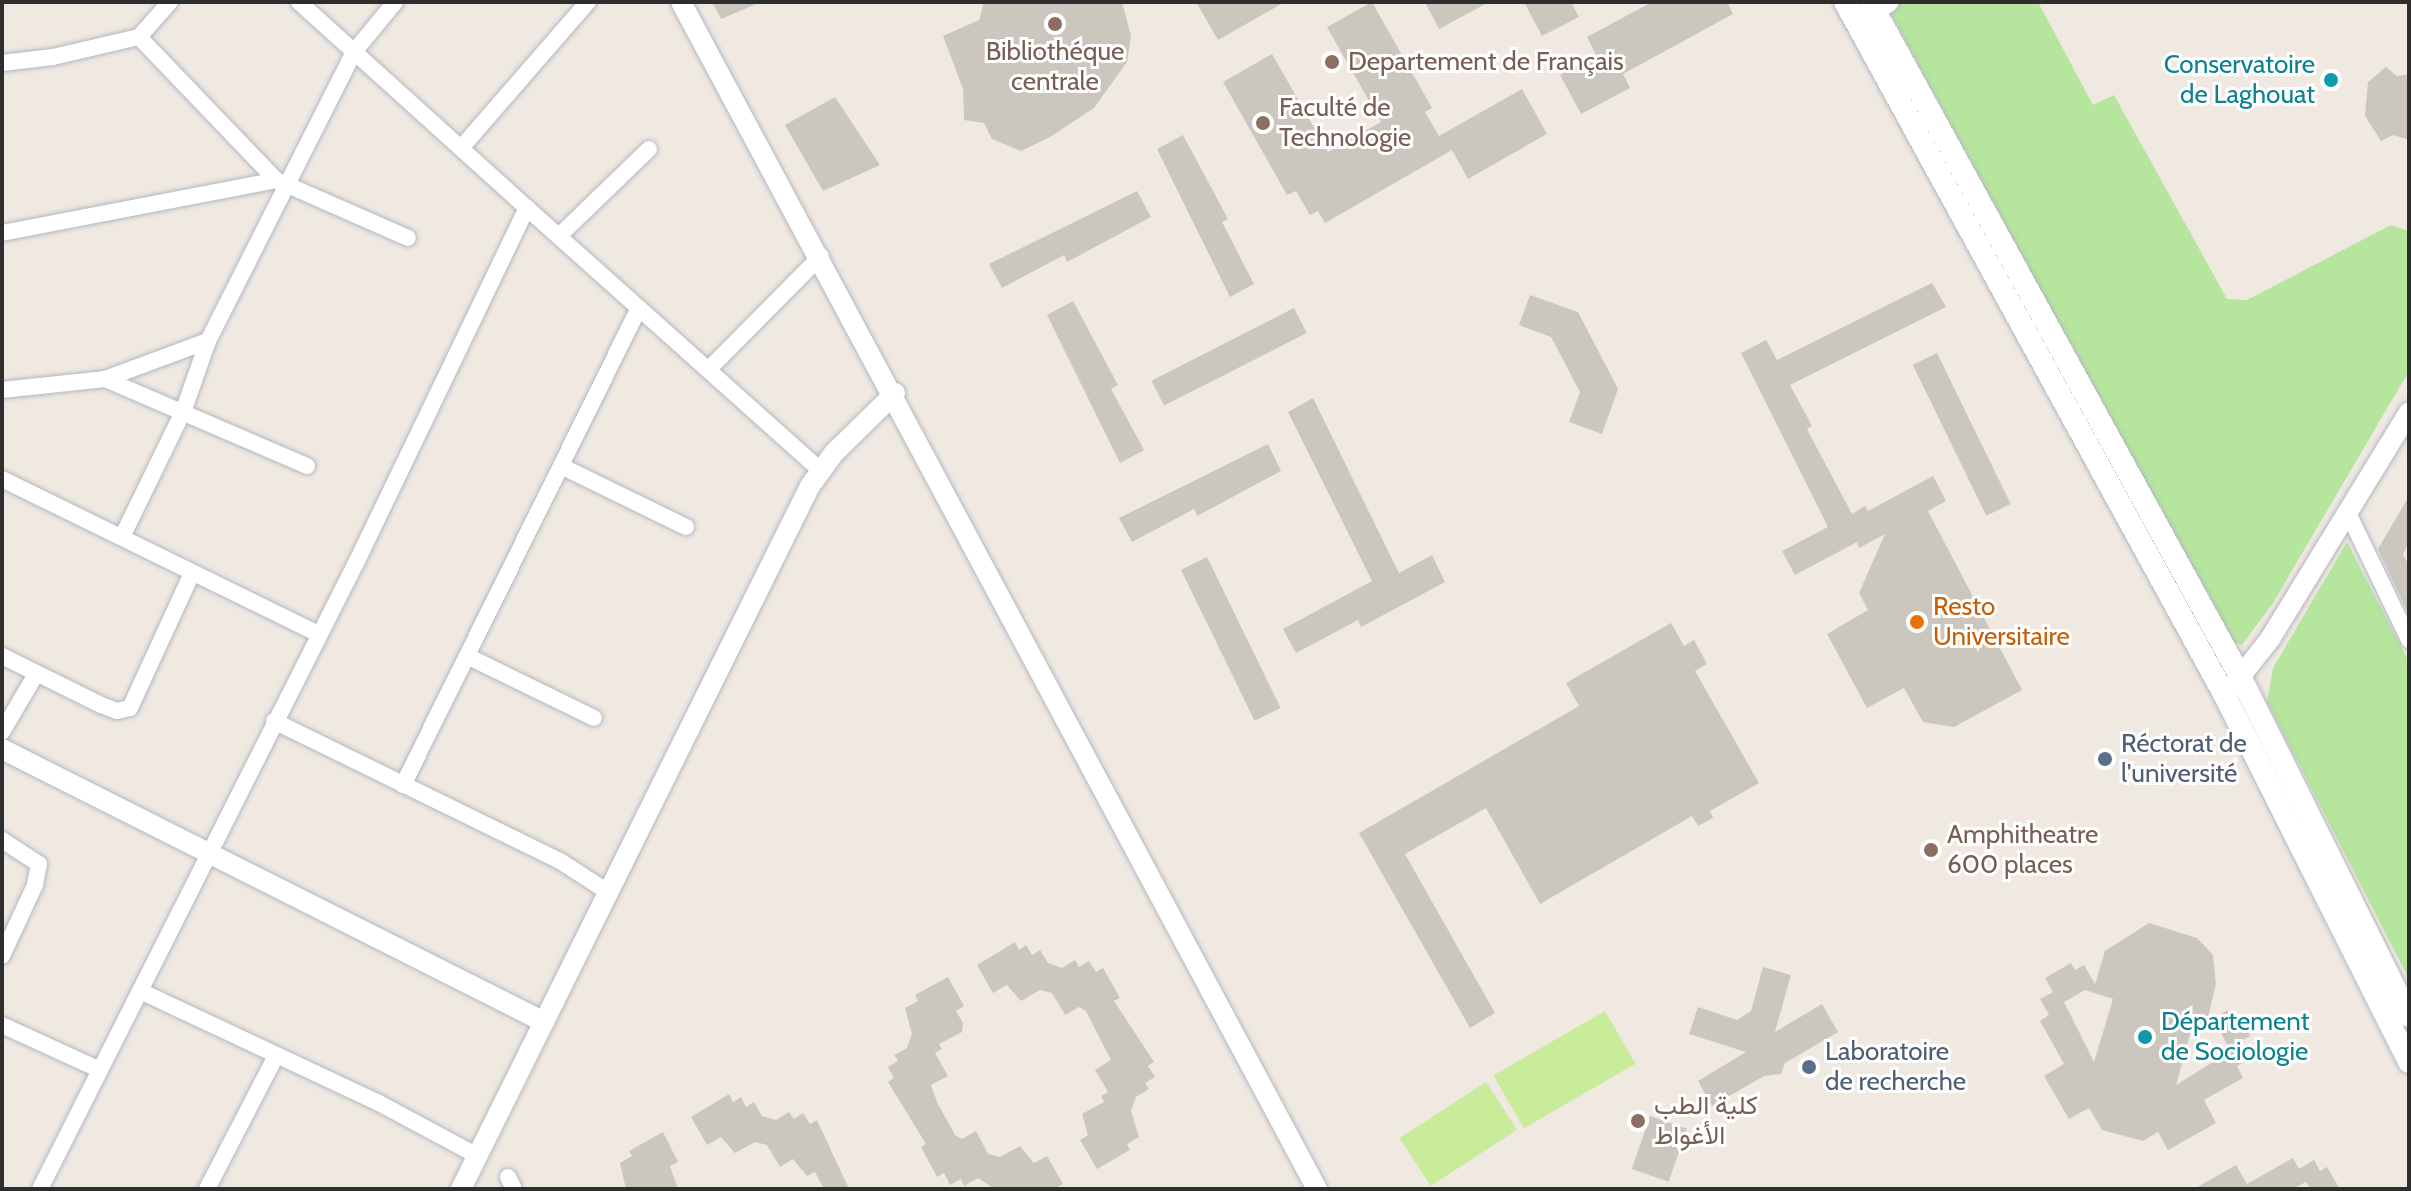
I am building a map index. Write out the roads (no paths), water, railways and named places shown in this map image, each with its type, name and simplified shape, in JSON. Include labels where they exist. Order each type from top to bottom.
[{"type":"main road","points":[[1845,2],[1873,9],[2241,678],[2409,1016]]},
{"type":"main road","points":[[1873,9],[2409,1062]]},
{"type":"street","points":[[2,63],[139,37],[170,2]]},
{"type":"street","points":[[299,2],[820,470]]},
{"type":"street","points":[[122,537],[183,412],[208,341],[283,183],[354,52],[395,2]]},
{"type":"street","points":[[461,148],[588,2]]},
{"type":"street","points":[[681,2],[895,393],[1317,1189]]},
{"type":"street","points":[[139,37],[283,183],[408,238]]},
{"type":"street","points":[[559,236],[649,149]]},
{"type":"street","points":[[2,233],[283,183]]},
{"type":"street","points":[[40,1189],[317,633],[357,561],[527,208]]},
{"type":"street","points":[[709,369],[821,256]]},
{"type":"street","points":[[403,785],[639,308]]},
{"type":"street","points":[[2,390],[105,379],[208,341]]},
{"type":"street","points":[[105,379],[307,466]]},
{"type":"street","points":[[461,1189],[820,470],[895,393]]},
{"type":"street","points":[[2224,694],[2241,678],[2409,412]]},
{"type":"street","points":[[561,466],[686,527]]},
{"type":"street","points":[[2,479],[317,633]]},
{"type":"street","points":[[2348,513],[2409,640]]},
{"type":"street","points":[[2,656],[101,705],[117,711],[130,708],[192,573]]},
{"type":"street","points":[[467,656],[594,718]]},
{"type":"street","points":[[2,732],[36,674]]},
{"type":"street","points":[[274,721],[560,861],[608,892]]},
{"type":"street","points":[[2,749],[544,1022]]},
{"type":"street","points":[[2,840],[39,864],[35,885],[2,956]]},
{"type":"street","points":[[140,991],[379,1103],[478,1156]]},
{"type":"street","points":[[2,1025],[98,1069]]},
{"type":"street","points":[[207,1189],[276,1056]]},
{"type":"place","name":"Bibliothéque centrale","points":[[1055,24]]},
{"type":"place","name":"Departement de Français","points":[[1332,62]]},
{"type":"place","name":"Conservatoire de Laghouat","points":[[2331,80]]},
{"type":"place","name":"Faculté de Technologie","points":[[1263,123]]},
{"type":"place","name":"Resto Universitaire","points":[[1917,622]]},
{"type":"place","name":"Réctorat de l'université","points":[[2105,759]]},
{"type":"place","name":"Amphitheatre 600 places","points":[[1931,850]]},
{"type":"place","name":"Département de Sociologie","points":[[2145,1037]]},
{"type":"place","name":"Laboratoire de recherche","points":[[1809,1067]]},
{"type":"place","name":"كلية الطب الأغواط","points":[[1638,1121]]}]
